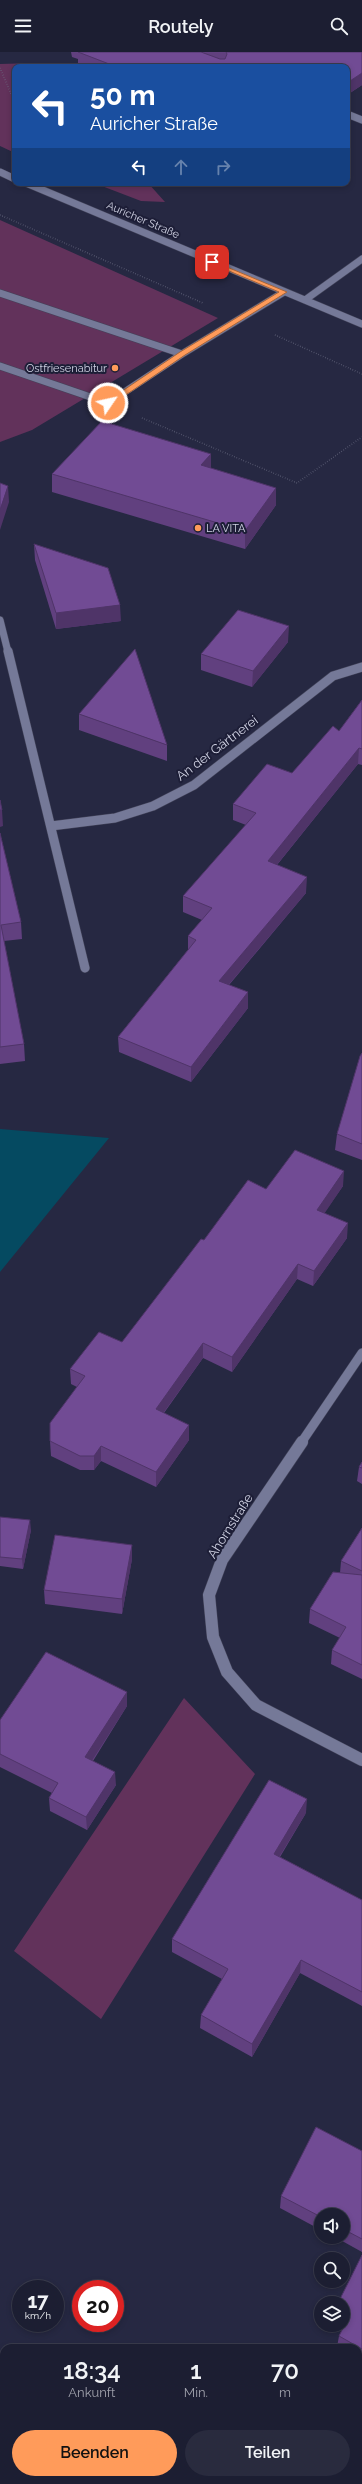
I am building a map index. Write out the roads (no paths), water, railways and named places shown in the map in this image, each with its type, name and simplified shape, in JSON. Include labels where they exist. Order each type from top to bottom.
[{"type":"street","points":[[350,115],[362,120]]},
{"type":"street","points":[[0,172],[12,177]]},
{"type":"street","name":"Auricher Straße","points":[[33,186],[362,324]]},
{"type":"street","points":[[305,300],[362,259]]},
{"type":"street","points":[[0,366],[108,403],[182,354],[284,292]]},
{"type":"street","points":[[0,293],[182,354]]},
{"type":"street","points":[[0,620],[85,968]]},
{"type":"street","name":"An der Gärtnerei","points":[[51,826],[115,818],[153,806],[194,785],[333,676],[362,667]]},
{"type":"street","name":"Ahornstraße","points":[[362,1353],[222,1560],[209,1595],[213,1637],[227,1672],[256,1705],[362,1760]]},
{"type":"water","points":[[0,1129],[109,1138],[0,1272]]},
{"type":"place","name":"Ostfriesenabitur","points":[[115,368]]},
{"type":"place","name":"LA VITA","points":[[198,528]]}]
